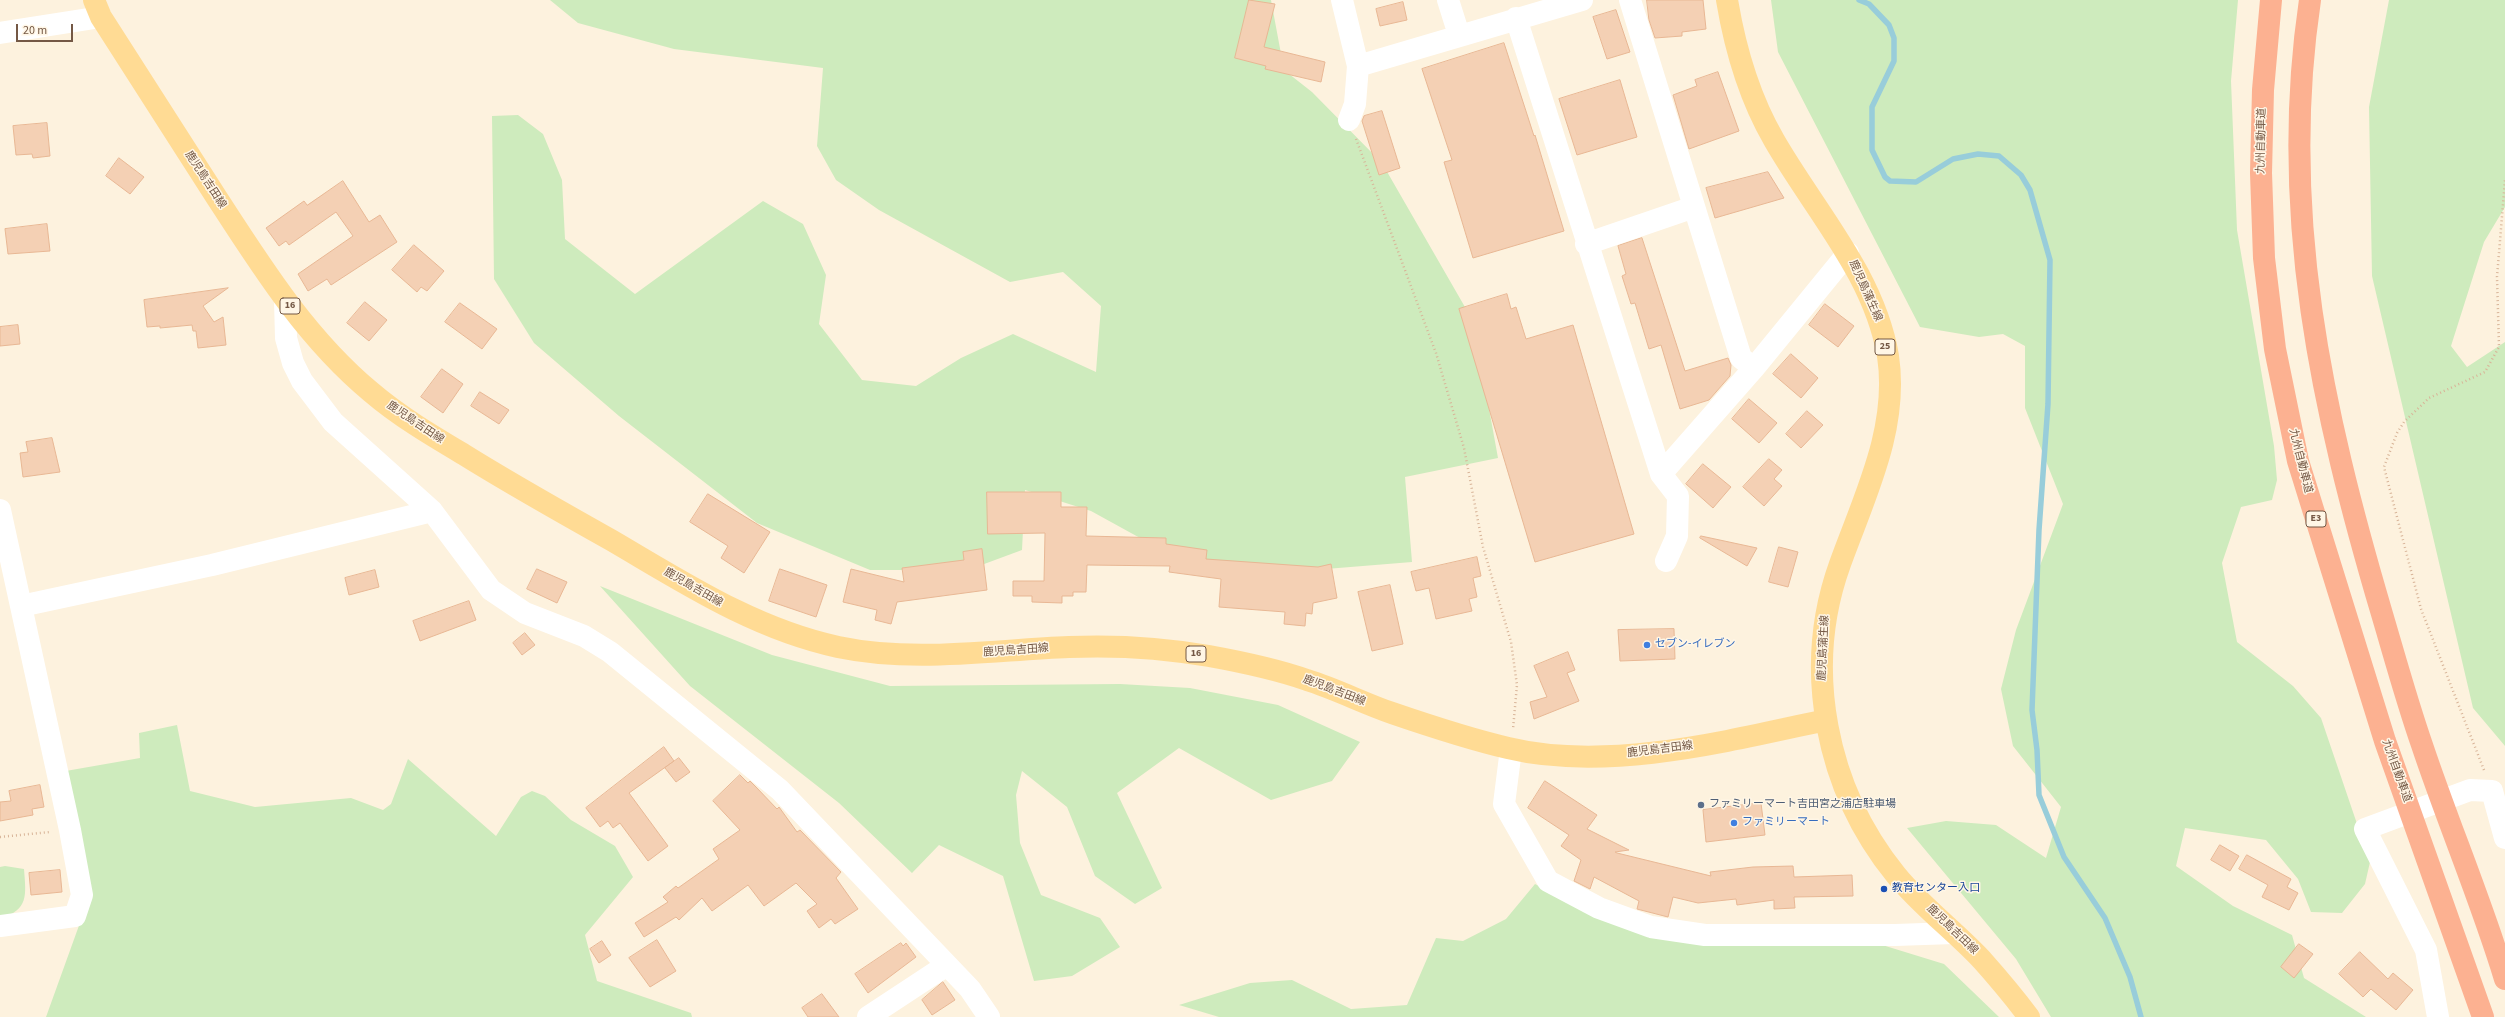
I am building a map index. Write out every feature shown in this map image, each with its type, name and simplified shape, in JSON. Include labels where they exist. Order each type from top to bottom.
[{"type":"highway","name":"九州自動車道","points":[[2271,0],[2263,90],[2262,173],[2264,258],[2275,349],[2298,461],[2385,741],[2483,1017]]},
{"type":"highway","points":[[2310,0],[2301,100],[2300,187],[2307,281],[2320,369],[2336,449],[2359,537],[2421,744],[2505,979]]},
{"type":"main road","name":"鹿児島蒲生線","points":[[1727,0],[1740,60],[1756,103],[1777,145],[1848,253],[1878,319],[1888,357],[1889,403],[1885,439],[1872,481],[1829,595],[1823,627],[1821,673],[1826,720]]},
{"type":"main road","name":"鹿児島吉田線","points":[[97,8],[239,232],[285,300],[310,333],[343,367],[373,395],[434,437],[732,610],[786,633],[838,647],[878,653],[947,655],[1102,646],[1151,648],[1204,655],[1243,662],[1307,680],[1391,712],[1511,749],[1552,755],[1622,755],[1694,746],[1826,720],[1834,755],[1850,801],[1869,840],[1898,878],[1982,960],[2029,1017]]},
{"type":"street","points":[[1342,0],[1358,66],[1355,104],[1349,120]]},
{"type":"street","points":[[1448,0],[1459,35]]},
{"type":"street","points":[[1358,66],[1581,0]]},
{"type":"street","points":[[1630,0],[1741,358],[1754,368]]},
{"type":"street","points":[[0,33],[97,8]]},
{"type":"street","points":[[1516,18],[1586,244],[1661,474],[1678,496],[1677,536],[1666,561]]},
{"type":"street","points":[[1586,244],[1694,207]]},
{"type":"street","points":[[1661,474],[1754,368],[1848,253]]},
{"type":"street","points":[[285,300],[286,338],[293,363],[302,380],[333,422],[432,511],[491,590],[525,613],[584,636],[610,652],[780,790],[970,989],[989,1017]]},
{"type":"street","points":[[0,510],[70,830],[82,895],[75,916],[0,926]]},
{"type":"street","points":[[21,606],[212,565],[432,511]]},
{"type":"street","points":[[1511,749],[1504,804],[1548,881],[1599,908],[1651,927],[1705,935],[1895,935],[1954,933]]},
{"type":"street","points":[[2438,1017],[2426,950],[2365,829],[2470,790],[2492,791],[2505,838]]},
{"type":"street","points":[[868,1017],[947,965]]},
{"type":"path","points":[[1349,120],[1436,353],[1464,448],[1484,547],[1511,642],[1517,685],[1511,749]]},
{"type":"path","points":[[2492,791],[2421,608],[2384,467],[2397,433],[2404,422],[2429,398],[2458,383],[2485,372],[2499,347],[2497,277],[2505,180]]},
{"type":"path","points":[[0,837],[70,830]]},
{"type":"green space","points":[[550,0],[1271,0],[1284,70],[1312,92],[1382,163],[1473,321],[1498,458],[1405,477],[1412,562],[1252,575],[1171,555],[1091,511],[1025,490],[1022,550],[968,570],[870,570],[757,523],[619,416],[534,343],[494,279],[492,116],[518,115],[543,134],[562,180],[565,239],[635,294],[763,201],[803,224],[826,275],[819,324],[862,380],[916,386],[961,358],[1013,334],[1096,372],[1101,306],[1063,272],[1010,282],[879,210],[836,180],[817,146],[823,68],[674,49],[578,23]]},
{"type":"green space","points":[[1771,0],[2238,0],[2231,81],[2237,230],[2274,446],[2277,480],[2272,500],[2241,507],[2222,563],[2237,642],[2293,686],[2321,718],[2370,862],[2365,884],[2342,913],[2311,912],[2298,879],[2266,840],[2185,828],[2176,866],[2233,906],[2292,935],[2304,978],[2366,1017],[2051,1017],[2016,959],[1907,828],[1946,821],[1996,825],[2046,858],[2061,807],[2013,746],[2001,689],[2016,630],[2063,504],[2025,408],[2025,346],[2003,334],[1979,337],[1920,327],[1778,52]]},
{"type":"green space","points":[[2389,0],[2505,0],[2505,207],[2484,242],[2451,346],[2467,367],[2505,342],[2505,746],[2473,708],[2372,276],[2369,107]]},
{"type":"green space","points":[[600,586],[772,655],[890,686],[1120,684],[1190,688],[1278,705],[1360,742],[1332,781],[1271,800],[1179,748],[1117,793],[1162,888],[1135,904],[1095,876],[1067,807],[1022,771],[1016,795],[1020,843],[1041,895],[1100,918],[1120,947],[1072,976],[1034,981],[1003,876],[939,845],[912,873],[839,803],[690,686]]},
{"type":"green space","points":[[177,725],[190,791],[255,807],[351,798],[383,810],[391,804],[408,759],[496,836],[521,797],[532,791],[545,796],[571,820],[615,846],[633,877],[585,935],[597,981],[691,1013],[692,1017],[46,1017],[90,895],[60,772],[140,758],[139,733]]},
{"type":"green space","points":[[5,866],[24,869],[25,894],[21,906],[16,911],[0,919],[0,867]]},
{"type":"green space","points":[[1535,884],[1609,922],[1879,944],[1944,964],[1999,1017],[1219,1017],[1179,1005],[1250,983],[1292,980],[1351,1009],[1407,1005],[1436,938],[1463,941],[1506,919]]},
{"type":"building","points":[[1249,0],[1275,4],[1264,47],[1325,62],[1321,82],[1265,69],[1266,66],[1235,58]]},
{"type":"building","points":[[1647,0],[1703,0],[1706,29],[1682,32],[1682,36],[1655,38],[1649,20]]},
{"type":"building","points":[[1403,2],[1407,20],[1380,26],[1376,9]]},
{"type":"building","points":[[1616,10],[1630,52],[1607,59],[1593,17]]},
{"type":"building","points":[[1504,43],[1534,136],[1535,135],[1564,231],[1473,258],[1444,162],[1452,160],[1422,69]]},
{"type":"building","points":[[1718,72],[1739,131],[1689,149],[1673,95],[1697,86],[1695,80]]},
{"type":"building","points":[[1620,80],[1637,137],[1577,155],[1559,99]]},
{"type":"building","points":[[1382,111],[1400,168],[1379,175],[1362,121],[1364,116]]},
{"type":"building","points":[[47,123],[50,156],[33,158],[32,154],[16,155],[13,126]]},
{"type":"building","points":[[119,158],[144,177],[130,194],[106,176]]},
{"type":"building","points":[[1768,172],[1784,198],[1715,218],[1706,188]]},
{"type":"building","points":[[343,181],[369,222],[380,215],[397,242],[331,285],[327,279],[308,291],[298,274],[353,236],[336,212],[289,245],[286,241],[279,246],[266,228],[304,201],[307,205]]},
{"type":"building","points":[[47,224],[50,251],[8,254],[5,229]]},
{"type":"building","points":[[1642,238],[1685,371],[1728,358],[1731,365],[1730,376],[1709,400],[1680,409],[1661,345],[1649,349],[1635,303],[1631,304],[1622,276],[1626,274],[1618,246]]},
{"type":"building","points":[[414,245],[444,271],[427,291],[421,287],[417,292],[392,270]]},
{"type":"building","points":[[228,288],[203,306],[214,322],[223,317],[226,345],[198,348],[196,331],[193,331],[192,325],[160,328],[160,326],[147,327],[144,300]]},
{"type":"building","points":[[1507,294],[1511,309],[1516,307],[1526,339],[1573,325],[1634,534],[1535,562],[1459,309]]},
{"type":"building","points":[[365,302],[387,320],[369,341],[347,323]]},
{"type":"building","points":[[460,303],[497,329],[482,349],[445,322]]},
{"type":"building","points":[[1825,304],[1854,326],[1838,347],[1809,325]]},
{"type":"building","points":[[18,325],[20,344],[0,346],[0,327]]},
{"type":"building","points":[[1791,354],[1818,378],[1801,398],[1773,374]]},
{"type":"building","points":[[442,369],[463,384],[443,413],[421,397]]},
{"type":"building","points":[[480,392],[509,410],[499,424],[471,406]]},
{"type":"building","points":[[1749,399],[1777,423],[1759,443],[1732,419]]},
{"type":"building","points":[[1807,411],[1823,425],[1801,448],[1786,434]]},
{"type":"building","points":[[52,438],[60,472],[23,477],[20,453],[28,452],[26,442]]},
{"type":"building","points":[[1769,459],[1782,470],[1774,479],[1782,486],[1764,506],[1743,487]]},
{"type":"building","points":[[1703,464],[1731,487],[1713,508],[1686,484]]},
{"type":"building","points":[[987,492],[1061,492],[1061,507],[1087,507],[1086,536],[1166,538],[1166,544],[1207,550],[1206,559],[1318,567],[1331,564],[1337,598],[1313,603],[1312,614],[1306,613],[1305,626],[1284,624],[1285,612],[1219,607],[1221,579],[1169,572],[1170,566],[1087,565],[1086,592],[1073,592],[1073,596],[1062,596],[1062,603],[1032,602],[1032,596],[1013,596],[1013,581],[1044,581],[1045,533],[988,534]]},
{"type":"building","points":[[708,494],[770,532],[744,573],[721,558],[728,546],[690,522]]},
{"type":"building","points":[[1701,536],[1757,548],[1747,566],[1700,538]]},
{"type":"building","points":[[1779,547],[1798,552],[1788,587],[1769,582]]},
{"type":"building","points":[[982,549],[987,590],[897,602],[891,624],[875,620],[877,610],[843,602],[851,569],[904,582],[902,568],[964,560],[963,552]]},
{"type":"building","points":[[1477,557],[1481,576],[1473,578],[1477,597],[1469,599],[1472,611],[1436,619],[1429,588],[1416,591],[1411,572]]},
{"type":"building","points":[[537,569],[567,582],[557,603],[527,589]]},
{"type":"building","points":[[780,569],[827,585],[816,617],[769,601]]},
{"type":"building","points":[[375,570],[379,587],[349,595],[345,578]]},
{"type":"building","points":[[1390,585],[1403,644],[1372,651],[1358,592]]},
{"type":"building","points":[[469,601],[476,620],[420,641],[413,621]]},
{"type":"building","name":"セブン-イレブン","points":[[1674,629],[1675,659],[1620,661],[1618,630]]},
{"type":"building","points":[[525,633],[535,645],[522,655],[513,643]]},
{"type":"building","points":[[1568,652],[1575,670],[1567,673],[1579,701],[1534,719],[1530,702],[1547,697],[1534,666]]},
{"type":"building","points":[[664,747],[674,761],[629,793],[668,846],[648,861],[620,823],[613,828],[608,821],[600,827],[586,808]]},
{"type":"building","points":[[679,758],[690,772],[676,782],[665,768]]},
{"type":"building","points":[[740,775],[748,783],[750,781],[777,809],[779,807],[797,832],[800,830],[841,872],[836,878],[858,909],[835,924],[831,919],[819,928],[807,911],[817,904],[796,883],[764,906],[748,885],[712,911],[702,898],[679,920],[676,917],[644,937],[635,923],[668,902],[663,897],[676,886],[678,888],[719,859],[713,849],[740,830],[713,801]]},
{"type":"building","points":[[1545,781],[1597,815],[1587,829],[1629,850],[1615,852],[1617,853],[1711,876],[1710,872],[1753,867],[1793,866],[1794,877],[1852,875],[1853,896],[1794,897],[1795,908],[1774,909],[1774,900],[1737,905],[1736,899],[1698,903],[1673,897],[1668,917],[1637,909],[1639,901],[1594,877],[1590,889],[1574,881],[1581,860],[1561,846],[1569,835],[1528,808]]},
{"type":"building","points":[[40,785],[44,807],[32,809],[33,815],[0,821],[0,802],[11,801],[9,791]]},
{"type":"building","name":"ファミリーマート","points":[[1761,803],[1765,835],[1706,842],[1703,810]]},
{"type":"building","points":[[2220,845],[2239,856],[2230,871],[2211,860]]},
{"type":"building","points":[[2247,855],[2291,879],[2287,887],[2298,893],[2289,910],[2262,897],[2268,885],[2239,869]]},
{"type":"building","points":[[60,870],[62,892],[31,895],[29,873]]},
{"type":"building","points":[[657,940],[676,971],[650,987],[629,958]]},
{"type":"building","points":[[602,941],[611,955],[599,963],[590,949]]},
{"type":"building","points":[[901,943],[903,946],[906,943],[916,957],[868,993],[855,974]]},
{"type":"building","points":[[2299,944],[2313,954],[2294,978],[2281,967]]},
{"type":"building","points":[[2360,952],[2388,979],[2393,973],[2413,990],[2396,1010],[2371,989],[2363,997],[2339,974]]},
{"type":"building","points":[[943,982],[955,1000],[932,1015],[922,1000]]},
{"type":"building","points":[[822,994],[839,1017],[808,1017],[802,1008]]},
{"type":"waterway","points":[[1859,0],[1869,4],[1889,25],[1894,38],[1894,61],[1872,107],[1872,150],[1885,177],[1890,181],[1916,182],[1953,159],[1978,154],[1999,156],[2021,175],[2030,190],[2050,260],[2048,404],[2039,530],[2032,710],[2037,750],[2039,795],[2064,857],[2105,918],[2130,977],[2141,1017]]},
{"type":"place","name":"セブン-イレブン","points":[[1647,645]]},
{"type":"place","name":"ファミリーマート吉田宮之浦店駐車場","points":[[1701,805]]},
{"type":"place","name":"ファミリーマート","points":[[1734,823]]},
{"type":"place","name":"教育センター入口","points":[[1884,889]]}]
